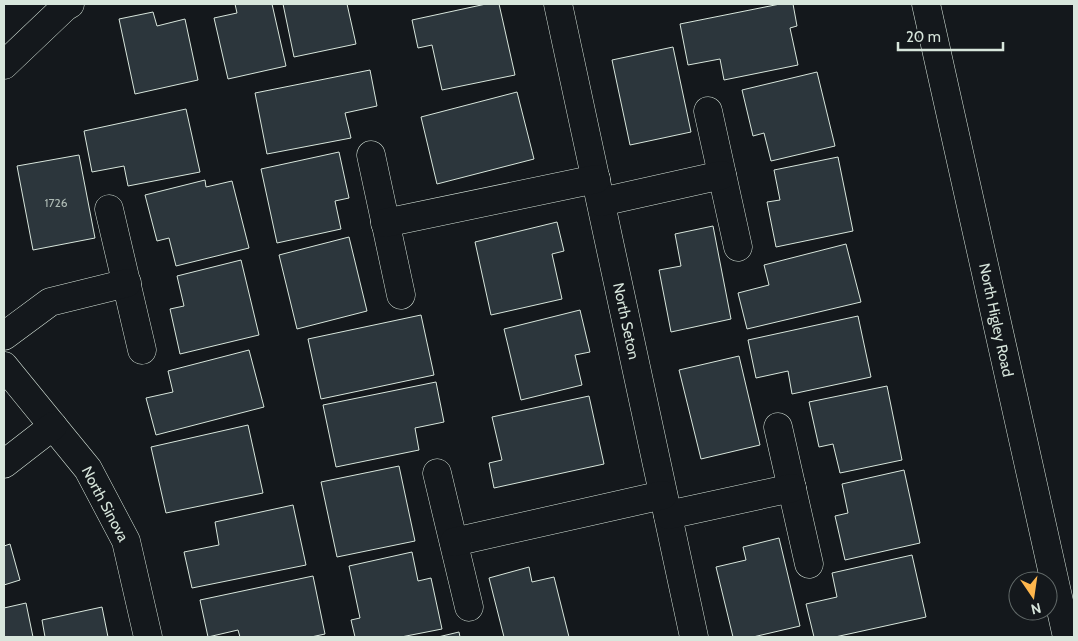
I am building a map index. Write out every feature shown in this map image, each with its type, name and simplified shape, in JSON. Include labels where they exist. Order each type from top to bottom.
[{"type":"street","points":[[4,65],[70,4]]},
{"type":"street","name":"North Seton","points":[[558,4],[694,637]]},
{"type":"street","name":"North Higley Road","points":[[926,4],[1066,637]]},
{"type":"street","points":[[708,111],[738,247]]},
{"type":"street","points":[[371,155],[401,295]]},
{"type":"street","points":[[385,223],[722,174]]},
{"type":"street","points":[[109,209],[142,350]]},
{"type":"street","points":[[4,336],[50,302],[127,283]]},
{"type":"street","name":"North Sinova","points":[[4,366],[88,469],[126,542],[148,637]]},
{"type":"street","points":[[4,464],[53,426]]},
{"type":"street","points":[[778,427],[809,564]]},
{"type":"street","points":[[437,473],[469,608]]},
{"type":"street","points":[[454,542],[666,505],[792,488]]},
{"type":"building","points":[[235,4],[272,4],[286,66],[228,79],[214,18],[237,13]]},
{"type":"building","points":[[283,4],[347,4],[356,44],[294,57]]},
{"type":"building","points":[[486,4],[499,4],[515,75],[442,90],[432,45],[418,48],[412,20]]},
{"type":"building","points":[[780,4],[793,4],[797,26],[790,28],[798,65],[724,80],[720,59],[688,65],[680,24]]},
{"type":"building","points":[[153,12],[157,26],[185,19],[198,80],[135,94],[119,19]]},
{"type":"building","points":[[673,47],[691,132],[630,145],[612,60]]},
{"type":"building","points":[[370,70],[377,106],[345,113],[351,138],[267,154],[255,93]]},
{"type":"building","points":[[817,72],[835,146],[771,161],[764,133],[753,136],[742,90]]},
{"type":"building","points":[[517,92],[534,159],[437,184],[421,117]]},
{"type":"building","points":[[186,109],[200,172],[128,186],[124,166],[92,172],[84,131]]},
{"type":"building","points":[[339,152],[349,198],[335,201],[341,229],[277,243],[261,169]]},
{"type":"building","points":[[79,155],[95,238],[33,250],[17,166]]},
{"type":"building","points":[[838,157],[853,231],[776,247],[767,202],[780,200],[774,170]]},
{"type":"building","points":[[205,180],[206,187],[232,181],[249,248],[176,266],[169,238],[157,241],[145,195]]},
{"type":"building","points":[[557,222],[564,251],[552,254],[562,299],[491,315],[475,242]]},
{"type":"building","points":[[713,226],[731,319],[671,332],[659,270],[681,266],[675,234]]},
{"type":"building","points":[[349,237],[367,311],[297,329],[279,255]]},
{"type":"building","points":[[846,244],[861,302],[747,329],[738,293],[769,285],[764,265]]},
{"type":"building","points":[[241,260],[259,335],[180,354],[170,309],[184,306],[177,276]]},
{"type":"building","points":[[580,310],[590,352],[575,355],[582,385],[521,400],[504,329]]},
{"type":"building","points":[[421,315],[434,375],[321,399],[308,339]]},
{"type":"building","points":[[858,316],[871,377],[792,394],[788,371],[756,378],[748,340]]},
{"type":"building","points":[[249,350],[264,407],[156,435],[146,398],[173,392],[168,371]]},
{"type":"building","points":[[739,356],[760,445],[701,459],[679,370]]},
{"type":"building","points":[[436,382],[444,422],[415,428],[419,450],[336,467],[323,405]]},
{"type":"building","points":[[887,386],[902,460],[840,473],[833,444],[819,447],[809,402]]},
{"type":"building","points":[[589,396],[604,464],[494,488],[489,463],[502,460],[492,417]]},
{"type":"building","points":[[248,425],[263,493],[166,513],[151,447]]},
{"type":"building","points":[[399,466],[415,541],[337,557],[321,482]]},
{"type":"building","points":[[904,470],[920,543],[845,560],[835,516],[848,513],[842,484]]},
{"type":"building","points":[[293,505],[306,565],[192,588],[184,552],[219,545],[215,522]]},
{"type":"building","points":[[779,538],[800,626],[753,637],[733,637],[716,567],[746,560],[743,547]]},
{"type":"building","points":[[10,544],[20,580],[4,585],[4,546]]},
{"type":"building","points":[[412,552],[418,581],[431,578],[442,629],[401,637],[355,637],[351,620],[360,618],[349,566]]},
{"type":"building","points":[[912,555],[926,617],[835,637],[814,637],[806,604],[837,597],[832,573]]},
{"type":"building","points":[[529,567],[532,582],[554,577],[569,637],[504,637],[489,578]]},
{"type":"building","points":[[313,576],[325,634],[311,637],[240,637],[238,630],[208,637],[200,600]]},
{"type":"building","points":[[26,603],[33,637],[4,637],[4,608]]},
{"type":"building","points":[[102,607],[108,637],[45,637],[42,620]]},
{"type":"building","points":[[459,632],[460,637],[438,637]]}]
